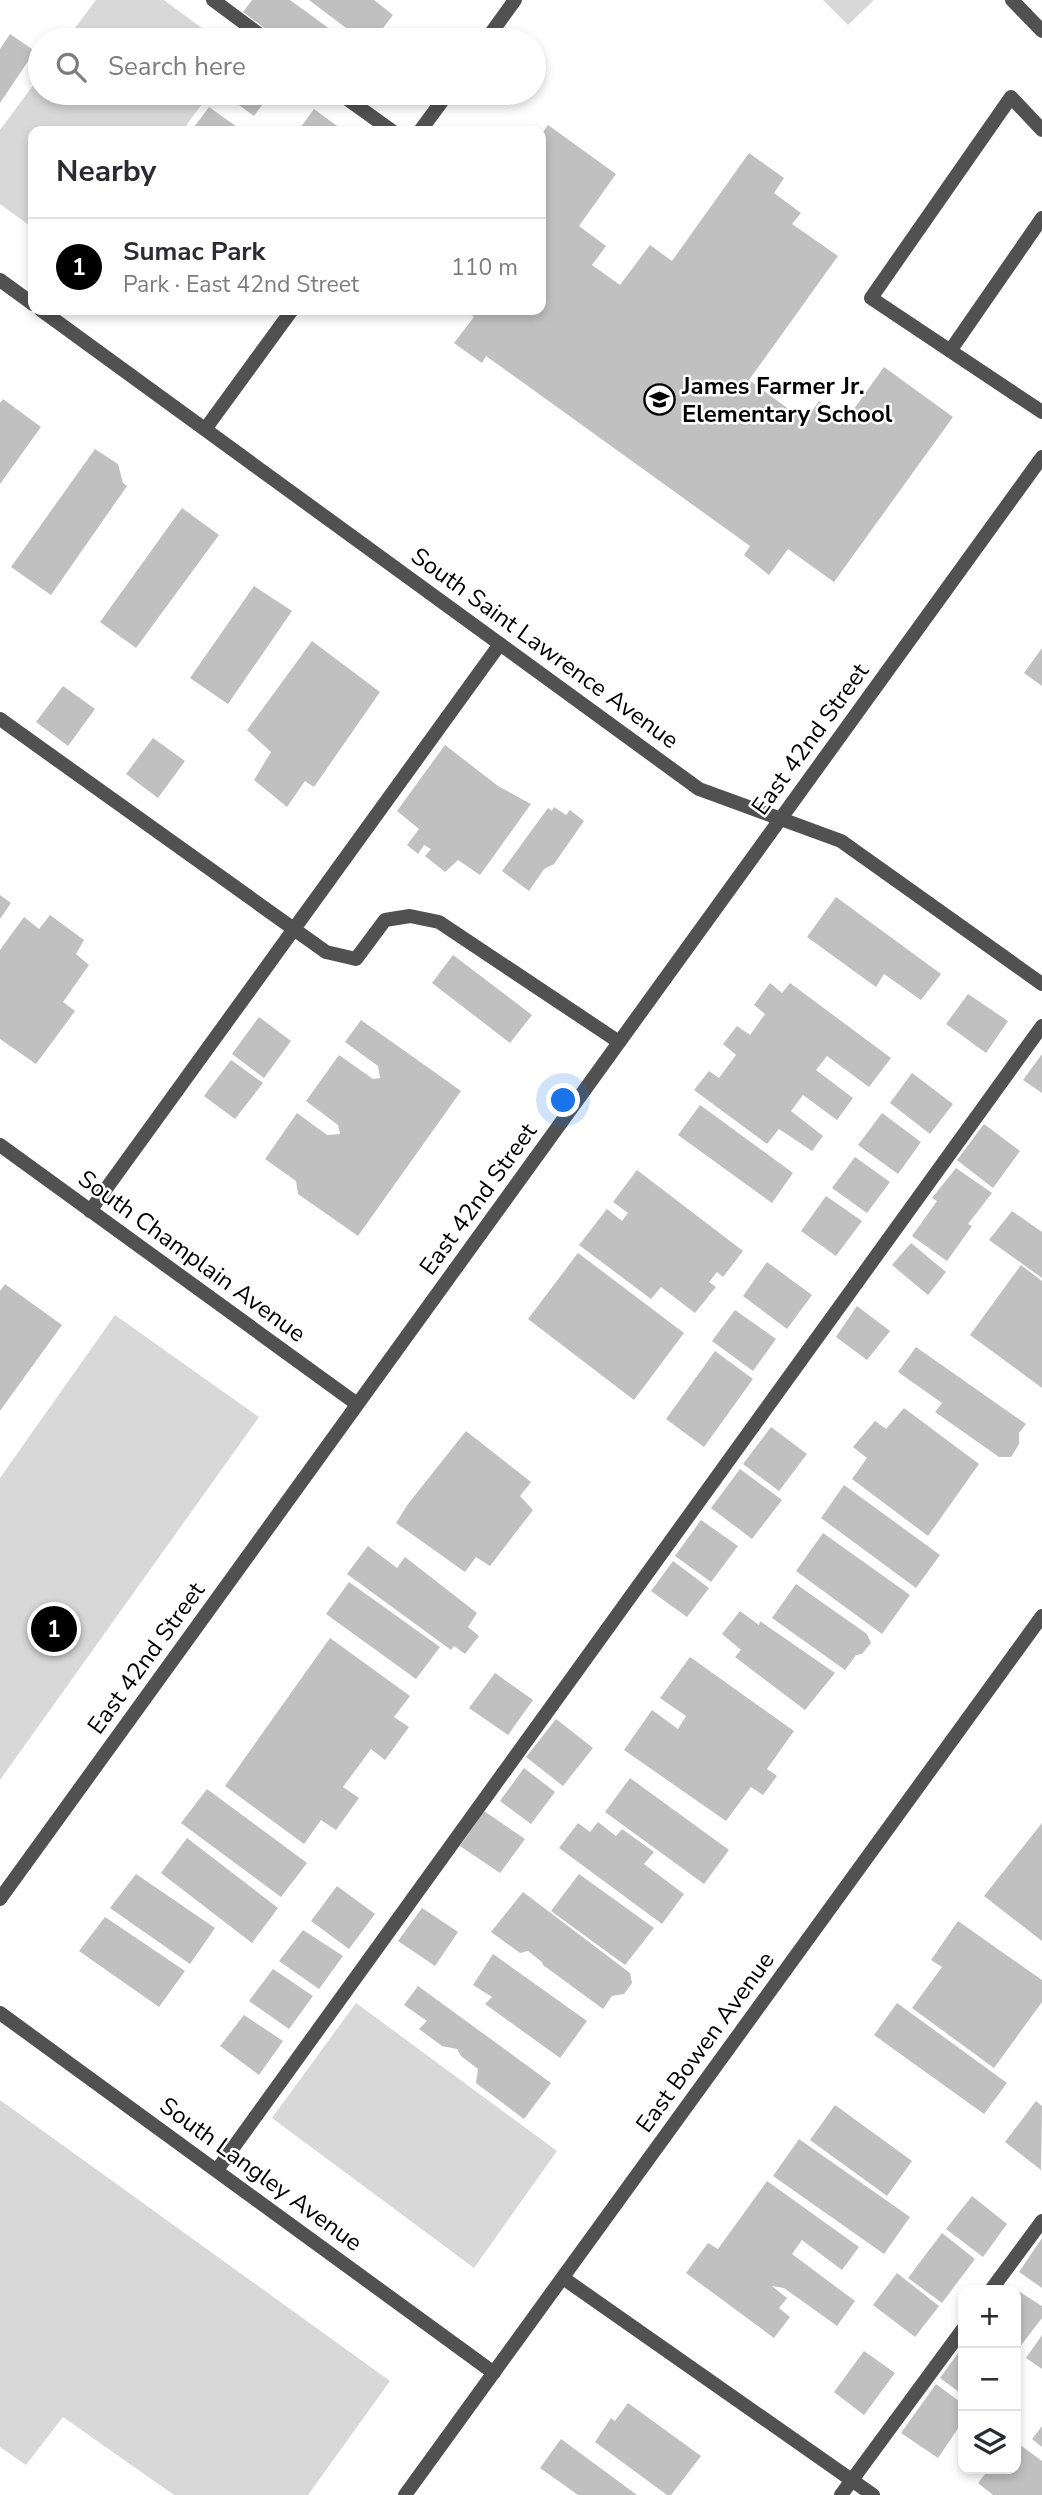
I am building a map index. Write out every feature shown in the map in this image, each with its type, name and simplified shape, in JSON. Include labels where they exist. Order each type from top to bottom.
[{"type":"street","points":[[212,0],[250,28]]},
{"type":"street","points":[[495,28],[515,0]]},
{"type":"street","points":[[1012,0],[1042,31]]},
{"type":"street","points":[[1042,130],[1011,97],[871,298],[1042,412]]},
{"type":"street","points":[[356,105],[385,126]]},
{"type":"street","points":[[424,126],[439,105]]},
{"type":"street","points":[[950,351],[1042,218]]},
{"type":"street","points":[[0,280],[28,300]]},
{"type":"street","name":"South Saint Lawrence Avenue","points":[[48,315],[699,789],[841,841],[1042,984]]},
{"type":"street","points":[[206,428],[288,315]]},
{"type":"street","name":"East 42nd Street","points":[[0,1899],[1042,457]]},
{"type":"street","points":[[90,1211],[500,644]]},
{"type":"street","points":[[0,719],[327,952],[356,959],[385,920],[410,916],[439,922],[619,1042]]},
{"type":"street","points":[[217,2170],[1042,1026]]},
{"type":"street","name":"South Champlain Avenue","points":[[0,1145],[358,1404]]},
{"type":"street","name":"East Bowen Avenue","points":[[405,2495],[1042,1616]]},
{"type":"street","name":"South Langley Avenue","points":[[0,2013],[494,2372]]},
{"type":"street","points":[[995,2285],[1042,2221]]},
{"type":"street","points":[[563,2278],[873,2495]]},
{"type":"street","points":[[841,2495],[958,2336]]},
{"type":"shaded area","points":[[96,0],[164,0],[202,28],[75,28]]},
{"type":"shaded area","points":[[823,0],[874,0],[848,25]]},
{"type":"shaded area","points":[[28,92],[28,105],[201,105],[186,126],[28,126],[28,224],[0,204],[0,130]]},
{"type":"shaded area","points":[[115,1315],[259,1417],[0,1780],[0,1478]]},
{"type":"shaded area","points":[[356,2003],[557,2151],[474,2268],[272,2118]]},
{"type":"shaded area","points":[[0,2100],[390,2381],[308,2495],[174,2495],[63,2417],[26,2465],[0,2447]]},
{"type":"building","points":[[252,0],[290,0],[328,28],[264,28],[243,12]]},
{"type":"building","points":[[309,0],[374,0],[393,15],[383,28],[346,28]]},
{"type":"building","points":[[10,34],[28,46],[28,61],[0,103],[0,49]]},
{"type":"building","points":[[239,105],[262,105],[254,116]]},
{"type":"building","points":[[209,107],[236,126],[195,126]]},
{"type":"building","points":[[314,109],[337,126],[302,126]]},
{"type":"building","points":[[548,125],[616,174],[579,226],[606,246],[592,265],[620,285],[650,245],[672,261],[749,153],[784,178],[774,193],[801,213],[792,224],[838,256],[749,380],[805,421],[819,401],[846,420],[884,367],[953,417],[834,582],[788,549],[769,575],[744,555],[750,546],[486,356],[482,363],[454,343],[474,317],[471,315],[546,315]]},
{"type":"building","points":[[3,399],[41,427],[0,484],[0,403]]},
{"type":"building","points":[[95,449],[118,464],[123,483],[127,486],[51,595],[11,567]]},
{"type":"building","points":[[182,508],[219,535],[136,648],[100,622]]},
{"type":"building","points":[[254,586],[292,611],[228,704],[190,678]]},
{"type":"building","points":[[312,641],[380,692],[314,787],[305,781],[287,807],[254,780],[271,752],[247,730]]},
{"type":"building","points":[[1042,648],[1042,686],[1024,673]]},
{"type":"building","points":[[63,686],[95,709],[68,746],[36,722]]},
{"type":"building","points":[[153,738],[185,761],[158,798],[126,774]]},
{"type":"building","points":[[445,745],[498,786],[531,804],[480,875],[458,860],[445,872],[425,856],[431,849],[424,845],[418,854],[407,845],[419,829],[397,811]]},
{"type":"building","points":[[554,807],[566,815],[570,810],[584,821],[554,864],[544,869],[529,891],[502,871],[548,808],[552,811]]},
{"type":"building","points":[[0,895],[11,903],[0,919]]},
{"type":"building","points":[[836,897],[941,974],[921,1000],[884,974],[876,987],[807,937]]},
{"type":"building","points":[[50,915],[84,940],[76,954],[89,965],[63,1002],[75,1011],[36,1064],[0,1039],[0,950],[24,917],[39,929]]},
{"type":"building","points":[[453,955],[532,1015],[510,1043],[432,983]]},
{"type":"building","points":[[770,983],[782,993],[790,983],[891,1058],[869,1087],[827,1056],[816,1070],[853,1098],[837,1120],[803,1095],[791,1111],[823,1136],[812,1151],[779,1129],[767,1144],[694,1090],[709,1071],[719,1078],[736,1055],[723,1044],[737,1026],[750,1035],[765,1014],[754,1005]]},
{"type":"building","points":[[968,994],[1008,1021],[986,1053],[946,1024]]},
{"type":"building","points":[[259,1017],[291,1041],[264,1078],[232,1054]]},
{"type":"building","points":[[361,1020],[461,1091],[358,1236],[298,1194],[296,1181],[265,1159],[297,1113],[327,1135],[340,1134],[338,1125],[306,1101],[339,1055],[373,1079],[380,1078],[378,1066],[345,1042]]},
{"type":"building","points":[[1042,1054],[1042,1093],[1023,1080]]},
{"type":"building","points":[[231,1060],[263,1083],[235,1119],[204,1096]]},
{"type":"building","points":[[912,1073],[953,1104],[930,1134],[890,1103]]},
{"type":"building","points":[[700,1105],[793,1173],[772,1203],[678,1135]]},
{"type":"building","points":[[882,1113],[921,1142],[898,1174],[858,1145]]},
{"type":"building","points":[[984,1124],[1020,1151],[993,1188],[957,1160]]},
{"type":"building","points":[[855,1157],[890,1182],[867,1213],[832,1188]]},
{"type":"building","points":[[956,1168],[992,1193],[968,1224],[972,1226],[947,1261],[912,1236],[937,1201],[932,1198]]},
{"type":"building","points":[[637,1170],[743,1251],[723,1277],[717,1272],[709,1282],[716,1287],[695,1313],[661,1287],[651,1299],[579,1245],[607,1209],[622,1221],[628,1213],[613,1202]]},
{"type":"building","points":[[826,1196],[862,1221],[836,1256],[801,1231]]},
{"type":"building","points":[[1012,1211],[1042,1232],[1042,1278],[989,1240]]},
{"type":"building","points":[[911,1243],[946,1272],[928,1295],[892,1265]]},
{"type":"building","points":[[578,1253],[684,1333],[634,1400],[528,1319]]},
{"type":"building","points":[[767,1262],[812,1295],[787,1329],[743,1296]]},
{"type":"building","points":[[1021,1265],[1042,1281],[1042,1388],[970,1335]]},
{"type":"building","points":[[5,1284],[62,1325],[0,1411],[0,1291]]},
{"type":"building","points":[[857,1306],[890,1331],[867,1360],[836,1337]]},
{"type":"building","points":[[735,1310],[776,1339],[753,1371],[712,1341]]},
{"type":"building","points":[[916,1347],[1026,1424],[1019,1433],[1019,1444],[1011,1457],[999,1457],[935,1412],[942,1403],[898,1372]]},
{"type":"building","points":[[715,1351],[753,1379],[704,1447],[666,1419]]},
{"type":"building","points":[[904,1408],[979,1464],[928,1536],[852,1479],[867,1458],[853,1447],[875,1421],[886,1429]]},
{"type":"building","points":[[771,1427],[807,1454],[779,1491],[743,1464]]},
{"type":"building","points":[[466,1431],[531,1482],[520,1496],[533,1510],[490,1566],[476,1557],[465,1572],[396,1523]]},
{"type":"building","points":[[740,1469],[782,1500],[752,1539],[711,1508]]},
{"type":"building","points":[[844,1485],[940,1555],[916,1588],[821,1518]]},
{"type":"building","points":[[701,1520],[738,1546],[711,1582],[675,1556]]},
{"type":"building","points":[[823,1533],[910,1595],[882,1634],[796,1571]]},
{"type":"building","points":[[368,1546],[397,1568],[405,1557],[477,1613],[468,1627],[479,1636],[465,1654],[454,1646],[451,1650],[347,1574]]},
{"type":"building","points":[[673,1561],[709,1588],[687,1617],[651,1591]]},
{"type":"building","points":[[349,1582],[440,1647],[416,1679],[326,1614]]},
{"type":"building","points":[[796,1584],[867,1634],[871,1643],[862,1654],[856,1655],[845,1670],[772,1618]]},
{"type":"building","points":[[740,1611],[759,1625],[760,1621],[835,1673],[805,1710],[735,1657],[741,1650],[722,1634]]},
{"type":"building","points":[[330,1638],[410,1696],[394,1717],[409,1727],[385,1760],[371,1749],[343,1787],[359,1798],[336,1830],[321,1820],[304,1844],[225,1786]]},
{"type":"building","points":[[690,1657],[794,1731],[767,1769],[777,1776],[763,1795],[751,1787],[726,1821],[624,1750],[652,1710],[678,1729],[686,1716],[660,1698]]},
{"type":"building","points":[[495,1673],[533,1700],[508,1735],[469,1708]]},
{"type":"building","points":[[556,1719],[593,1748],[563,1786],[526,1757]]},
{"type":"building","points":[[524,1768],[555,1792],[531,1824],[500,1801]]},
{"type":"building","points":[[630,1778],[729,1850],[704,1884],[605,1812]]},
{"type":"building","points":[[207,1789],[307,1863],[281,1897],[181,1823]]},
{"type":"building","points":[[484,1811],[525,1839],[500,1873],[460,1846]]},
{"type":"building","points":[[598,1822],[616,1836],[622,1829],[654,1852],[644,1864],[684,1894],[662,1924],[559,1848],[578,1823],[590,1832]]},
{"type":"building","points":[[1042,1823],[1042,1941],[984,1896]]},
{"type":"building","points":[[187,1838],[278,1908],[252,1943],[161,1873]]},
{"type":"building","points":[[136,1874],[215,1928],[190,1964],[110,1908]]},
{"type":"building","points":[[579,1874],[654,1928],[625,1965],[551,1911]]},
{"type":"building","points":[[337,1886],[375,1914],[349,1949],[311,1921]]},
{"type":"building","points":[[523,1892],[630,1973],[632,1983],[624,1994],[612,1996],[603,2009],[528,1951],[520,1953],[491,1932]]},
{"type":"building","points":[[422,1908],[458,1932],[435,1966],[398,1941]]},
{"type":"building","points":[[105,1917],[185,1971],[159,2007],[79,1951]]},
{"type":"building","points":[[958,1921],[1042,1980],[1042,2002],[994,2068],[912,2008],[942,1967],[931,1960]]},
{"type":"building","points":[[303,1930],[343,1956],[319,1989],[279,1961]]},
{"type":"building","points":[[493,1954],[587,2021],[560,2058],[485,2004],[492,1997],[473,1985]]},
{"type":"building","points":[[273,1969],[313,1996],[289,2029],[249,2001]]},
{"type":"building","points":[[418,1986],[551,2083],[524,2119],[476,2083],[478,2069],[461,2056],[457,2049],[442,2046],[419,2029],[427,2021],[404,2005]]},
{"type":"building","points":[[897,2003],[1007,2083],[984,2114],[874,2035]]},
{"type":"building","points":[[244,2015],[283,2041],[259,2075],[220,2046]]},
{"type":"building","points":[[1036,2101],[1042,2106],[1041,2170],[1005,2142]]},
{"type":"building","points":[[835,2105],[912,2161],[887,2196],[810,2140]]},
{"type":"building","points":[[799,2139],[910,2217],[884,2254],[773,2176]]},
{"type":"building","points":[[767,2181],[859,2247],[842,2270],[802,2240],[792,2254],[855,2301],[837,2326],[784,2288],[772,2286],[787,2298],[779,2308],[790,2317],[774,2338],[686,2273],[708,2243],[718,2249]]},
{"type":"building","points":[[972,2196],[1007,2224],[983,2257],[946,2229]]},
{"type":"building","points":[[942,2233],[975,2259],[942,2303],[908,2278]]},
{"type":"building","points":[[1042,2238],[1042,2288],[1019,2272]]},
{"type":"building","points":[[897,2273],[939,2306],[915,2337],[873,2305]]},
{"type":"building","points":[[1021,2293],[1042,2306],[1042,2318],[1021,2345]]},
{"type":"building","points":[[1042,2335],[1042,2369],[1026,2358]]},
{"type":"building","points":[[864,2351],[895,2373],[864,2415],[834,2392]]},
{"type":"building","points":[[958,2353],[958,2391],[940,2378]]},
{"type":"building","points":[[936,2384],[958,2400],[958,2428],[938,2458],[901,2433]]},
{"type":"building","points":[[628,2403],[701,2456],[671,2495],[667,2495],[595,2442],[611,2418],[615,2421]]},
{"type":"building","points":[[1042,2426],[1042,2447],[1032,2439]]},
{"type":"building","points":[[561,2439],[637,2495],[578,2495],[540,2468]]},
{"type":"building","points":[[1021,2446],[1042,2461],[1042,2495],[993,2495],[978,2483],[985,2474],[1021,2474]]},
{"type":"place","name":"James Farmer Jr. Elementary School","points":[[659,400]]},
{"type":"place","name":"Sumac Park","points":[[54,1629]]}]
